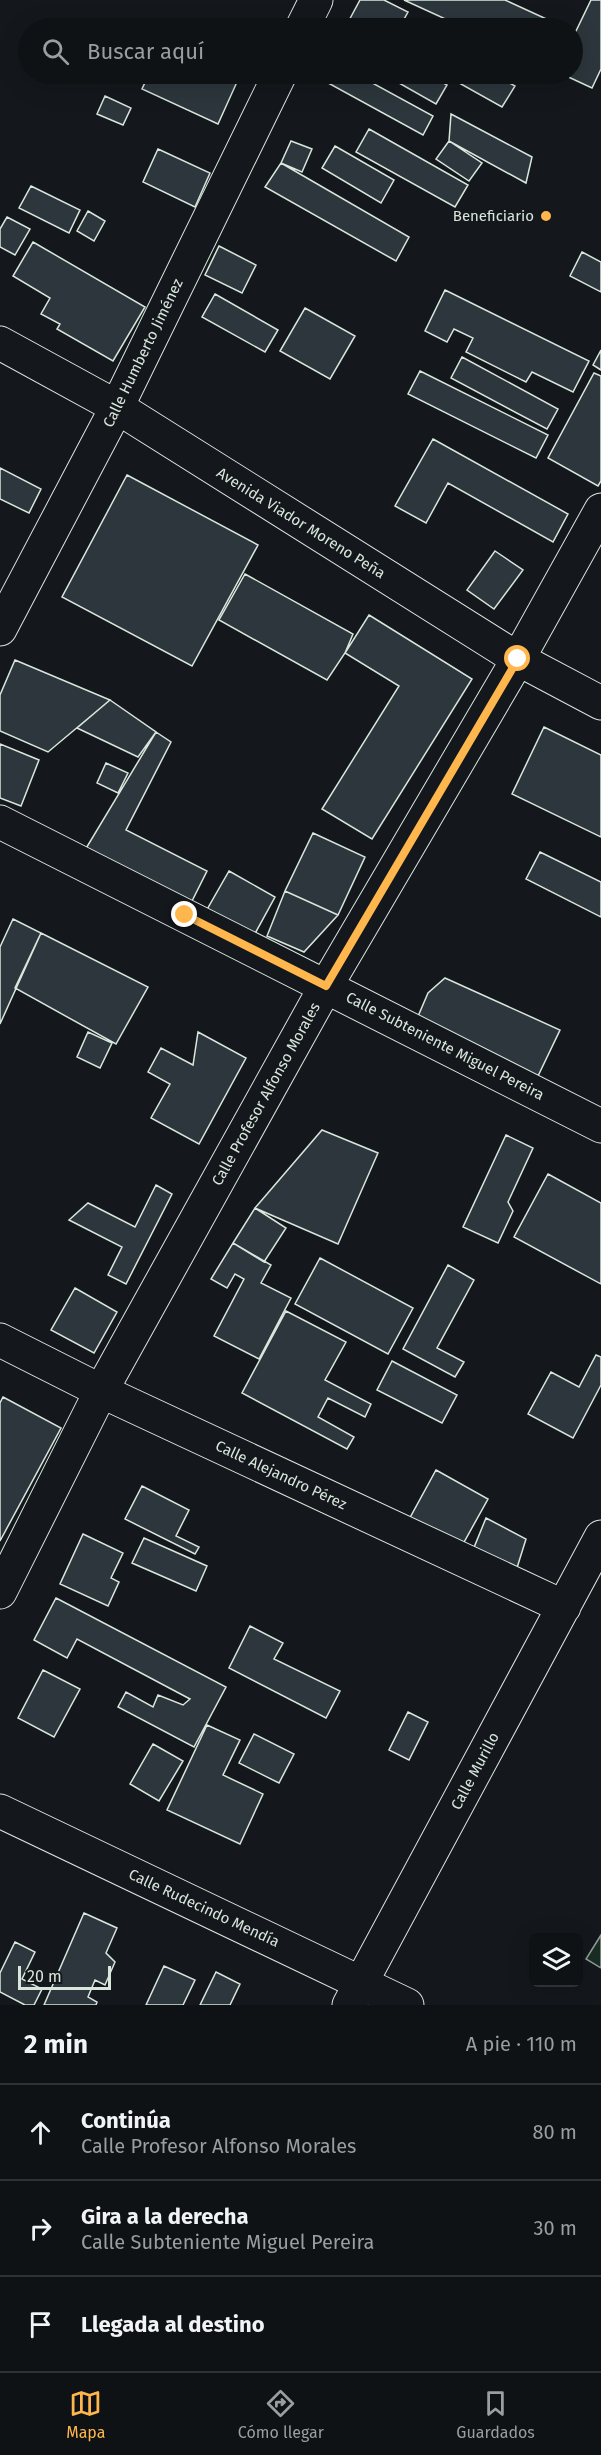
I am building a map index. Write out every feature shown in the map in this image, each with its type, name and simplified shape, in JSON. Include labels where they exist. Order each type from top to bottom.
[{"type":"street","points":[[307,18],[316,0]]},
{"type":"street","name":"Calle Humberto Jiménez","points":[[0,629],[117,407],[275,84]]},
{"type":"street","name":"Avenida Viador Moreno Peña","points":[[0,343],[117,407],[518,659],[601,703]]},
{"type":"street","name":"Calle Profesor Alfonso Morales","points":[[0,1592],[101,1391],[326,986],[518,659],[601,510]]},
{"type":"street","name":"Calle Subteniente Miguel Pereira","points":[[0,822],[601,1126]]},
{"type":"street","name":"Calle Alejandro Pérez","points":[[0,1340],[101,1391],[564,1607]]},
{"type":"street","name":"Calle Murillo","points":[[355,1994],[601,1537]]},
{"type":"street","name":"Calle Rudecindo Mendía","points":[[0,1811],[355,1994],[407,2005]]},
{"type":"green space","points":[[601,1935],[601,1968],[586,1959]]},
{"type":"building","points":[[360,0],[384,0],[408,12],[405,18],[350,18]]},
{"type":"building","points":[[404,0],[505,0],[544,18],[443,18]]},
{"type":"building","points":[[591,0],[601,0],[601,69],[592,88],[583,84],[582,18]]},
{"type":"building","points":[[144,84],[236,84],[218,124],[142,89]]},
{"type":"building","points":[[330,84],[374,84],[433,116],[423,135]]},
{"type":"building","points":[[401,84],[447,85],[436,104]]},
{"type":"building","points":[[461,84],[511,84],[515,86],[502,107]]},
{"type":"building","points":[[105,96],[131,108],[123,125],[97,114]]},
{"type":"building","points":[[451,114],[532,157],[526,183],[449,141]]},
{"type":"building","points":[[369,129],[468,185],[455,207],[356,152]]},
{"type":"building","points":[[291,141],[312,149],[302,172],[281,163]]},
{"type":"building","points":[[449,141],[482,163],[469,181],[436,159]]},
{"type":"building","points":[[335,146],[394,180],[381,203],[322,168]]},
{"type":"building","points":[[158,149],[210,173],[195,207],[143,182]]},
{"type":"building","points":[[281,163],[409,237],[396,261],[265,187]]},
{"type":"building","points":[[31,186],[80,210],[69,233],[19,208]]},
{"type":"building","points":[[88,211],[105,221],[94,241],[77,231]]},
{"type":"building","points":[[7,217],[30,229],[15,255],[0,247],[0,229]]},
{"type":"building","points":[[33,242],[145,307],[113,361],[57,329],[60,324],[41,314],[50,298],[13,276]]},
{"type":"building","points":[[219,246],[256,265],[242,293],[205,275]]},
{"type":"building","points":[[582,252],[601,262],[601,292],[570,276]]},
{"type":"building","points":[[445,290],[589,361],[573,392],[532,372],[526,382],[466,352],[473,338],[454,329],[447,342],[425,331]]},
{"type":"building","points":[[215,294],[278,330],[265,352],[202,317]]},
{"type":"building","points":[[305,308],[355,336],[330,379],[280,351]]},
{"type":"building","points":[[601,350],[601,370],[593,365]]},
{"type":"building","points":[[462,357],[558,409],[547,429],[451,378]]},
{"type":"building","points":[[420,371],[548,435],[536,458],[408,394]]},
{"type":"building","points":[[594,373],[601,376],[601,481],[598,486],[548,458]]},
{"type":"building","points":[[433,439],[568,514],[553,542],[448,483],[426,523],[395,506]]},
{"type":"building","points":[[0,468],[41,489],[29,513],[0,499]]},
{"type":"building","points":[[127,475],[258,545],[192,666],[62,597]]},
{"type":"building","points":[[495,551],[523,570],[494,609],[467,590]]},
{"type":"building","points":[[245,574],[353,634],[345,653],[327,680],[219,620]]},
{"type":"building","points":[[369,615],[472,679],[372,839],[322,809],[399,686],[345,653]]},
{"type":"building","points":[[15,660],[110,700],[48,752],[0,731],[0,695]]},
{"type":"building","points":[[110,700],[156,732],[138,757],[77,728]]},
{"type":"building","points":[[544,727],[601,755],[601,837],[512,794]]},
{"type":"building","points":[[156,732],[171,742],[126,830],[207,871],[185,915],[82,855]]},
{"type":"building","points":[[0,744],[39,760],[21,806],[0,798]]},
{"type":"building","points":[[106,763],[128,773],[118,793],[97,783]]},
{"type":"building","points":[[313,833],[365,857],[338,915],[285,891]]},
{"type":"building","points":[[540,852],[601,882],[601,917],[526,879]]},
{"type":"building","points":[[229,871],[275,897],[252,939],[205,913]]},
{"type":"building","points":[[285,891],[338,915],[304,952],[267,936]]},
{"type":"building","points":[[13,919],[41,933],[0,1024],[0,947]]},
{"type":"building","points":[[41,933],[148,987],[116,1044],[15,988]]},
{"type":"building","points":[[445,978],[560,1030],[538,1076],[416,1021],[428,993]]},
{"type":"building","points":[[88,1032],[112,1043],[100,1068],[77,1057]]},
{"type":"building","points":[[198,1032],[246,1058],[199,1144],[151,1118],[170,1084],[148,1072],[161,1048],[193,1065]]},
{"type":"building","points":[[322,1130],[378,1153],[338,1244],[255,1208]]},
{"type":"building","points":[[506,1135],[533,1148],[508,1202],[513,1211],[498,1243],[463,1227]]},
{"type":"building","points":[[548,1174],[601,1203],[601,1284],[514,1237]]},
{"type":"building","points":[[156,1185],[172,1194],[126,1284],[108,1275],[122,1247],[69,1220],[88,1203],[135,1227]]},
{"type":"building","points":[[255,1208],[286,1228],[264,1262],[233,1243]]},
{"type":"building","points":[[233,1243],[271,1265],[261,1283],[291,1298],[259,1359],[214,1336],[244,1279],[235,1274],[227,1288],[211,1279]]},
{"type":"building","points":[[320,1258],[413,1308],[388,1354],[295,1304]]},
{"type":"building","points":[[448,1265],[474,1280],[437,1348],[464,1362],[455,1377],[403,1349]]},
{"type":"building","points":[[75,1288],[117,1312],[94,1353],[51,1330]]},
{"type":"building","points":[[286,1311],[346,1342],[325,1380],[371,1404],[365,1417],[328,1398],[318,1417],[354,1437],[347,1449],[242,1393]]},
{"type":"building","points":[[596,1355],[601,1357],[601,1385],[573,1438],[528,1414],[551,1372],[579,1387]]},
{"type":"building","points":[[392,1361],[457,1395],[442,1423],[377,1390]]},
{"type":"building","points":[[3,1397],[61,1428],[0,1541],[0,1403]]},
{"type":"building","points":[[436,1470],[488,1499],[458,1553],[406,1525]]},
{"type":"building","points":[[142,1486],[189,1510],[176,1536],[199,1547],[195,1554],[125,1519]]},
{"type":"building","points":[[486,1518],[526,1539],[516,1571],[473,1550]]},
{"type":"building","points":[[83,1534],[123,1553],[111,1578],[119,1582],[108,1606],[60,1584]]},
{"type":"building","points":[[144,1538],[207,1566],[196,1591],[132,1563]]},
{"type":"building","points":[[56,1598],[226,1687],[194,1747],[118,1707],[126,1692],[153,1707],[158,1695],[183,1705],[190,1699],[77,1639],[67,1658],[34,1640]]},
{"type":"building","points":[[250,1626],[283,1643],[274,1659],[340,1691],[326,1718],[229,1668]]},
{"type":"building","points":[[43,1670],[80,1689],[54,1737],[18,1718]]},
{"type":"building","points":[[408,1712],[428,1722],[409,1760],[389,1750]]},
{"type":"building","points":[[207,1725],[240,1740],[223,1775],[263,1794],[240,1844],[167,1810]]},
{"type":"building","points":[[254,1734],[294,1754],[279,1783],[239,1763]]},
{"type":"building","points":[[153,1744],[183,1761],[159,1801],[130,1784]]},
{"type":"building","points":[[84,1913],[117,1928],[106,1953],[115,1962],[105,1985],[95,1980],[88,1997],[97,2002],[96,2005],[44,2005]]},
{"type":"building","points":[[15,1942],[35,1952],[22,1979],[42,1989],[34,2005],[25,2005],[0,1992],[0,1973]]},
{"type":"building","points":[[164,1966],[195,1980],[183,2005],[146,2005]]},
{"type":"building","points":[[216,1972],[240,1984],[230,2005],[200,2005]]},
{"type":"place","name":"Beneficiario","points":[[546,216]]},
{"type":"route","points":[[185,915],[326,986],[518,659]]}]
